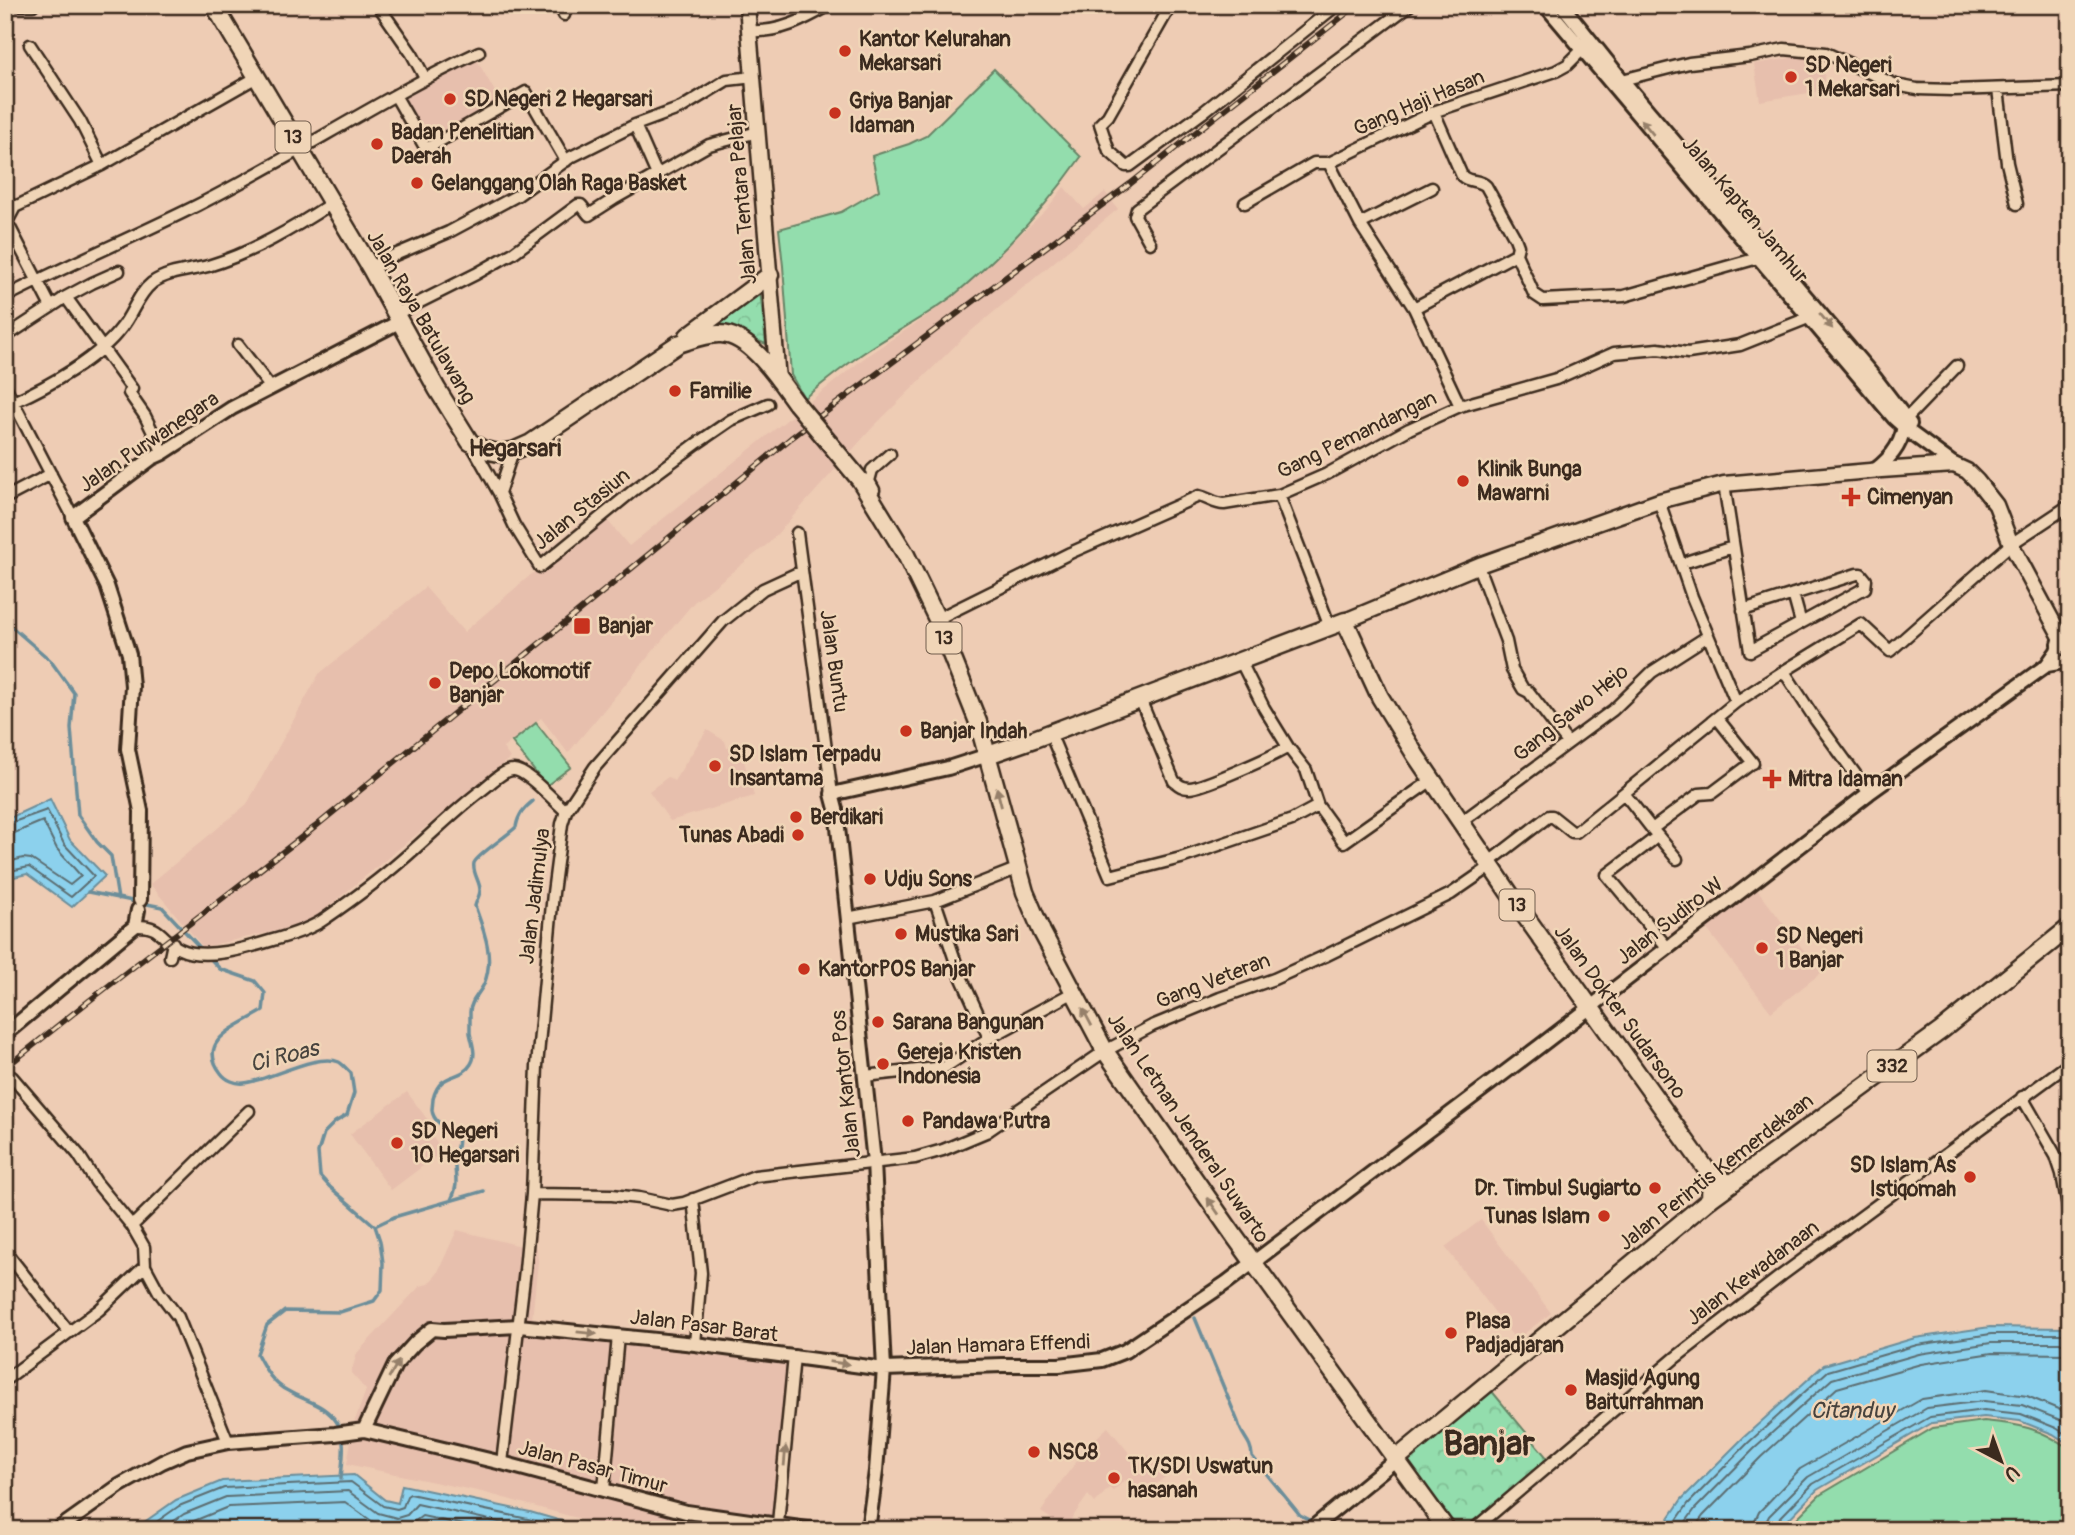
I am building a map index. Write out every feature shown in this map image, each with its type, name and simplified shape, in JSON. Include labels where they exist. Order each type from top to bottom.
[{"type":"main road","name":"Jalan Raya Batulawang","points":[[214,5],[372,269],[437,389],[470,442]]},
{"type":"main road","name":"Jalan Tentara Pelajar","points":[[747,5],[778,380]]},
{"type":"main road","points":[[678,344],[770,275]]},
{"type":"main road","name":"13","points":[[513,451],[540,437],[678,344],[704,336],[722,334],[738,338],[754,348],[778,380]]},
{"type":"main road","name":"Jalan Letnan Jenderal Suwarto","points":[[778,380],[860,480],[906,555],[935,615],[978,722],[1025,892],[1042,932],[1105,1051],[1252,1262]]},
{"type":"main road","points":[[470,442],[491,452],[513,451]]},
{"type":"main road","points":[[988,755],[1338,624],[1478,566],[1659,501],[1724,484],[1875,470],[1956,466]]},
{"type":"main road","name":"Jalan Kapten Jamhur","points":[[1956,466],[1967,471],[1996,505],[2011,544],[2065,642]]},
{"type":"main road","name":"Jalan Dokter Sudarsono","points":[[1338,624],[1432,780],[1489,865],[1711,1175]]},
{"type":"main road","name":"Jalan Perintis Kemerdekaan","points":[[1395,1460],[1731,1182],[1942,1030],[2070,927]]},
{"type":"main road","points":[[1710,1199],[1711,1175],[1731,1182]]},
{"type":"main road","name":"13","points":[[1252,1262],[1447,1530]]},
{"type":"street","points":[[19,5],[33,5]]},
{"type":"street","points":[[378,5],[425,78]]},
{"type":"street","points":[[749,31],[777,30],[830,5]]},
{"type":"street","points":[[1171,5],[1108,116],[1100,124],[1109,151],[1126,166],[1130,166],[1202,113],[1337,5]]},
{"type":"street","points":[[1150,243],[1135,216],[1137,209],[1410,5]]},
{"type":"street","name":"Jalan Kapten Jamhur","points":[[1545,5],[1618,84],[1917,437],[1956,466]]},
{"type":"street","name":"Jalan Kapten Jamhur","points":[[1562,5],[1618,84]]},
{"type":"street","points":[[30,45],[80,121],[102,165]]},
{"type":"street","name":"Gang Haji Hasan","points":[[1245,203],[1314,163],[1329,163],[1434,112],[1556,71],[1567,65],[1583,49]]},
{"type":"street","points":[[1618,84],[1689,63],[1800,49],[1826,53],[1896,85],[1917,89],[2070,86]]},
{"type":"street","points":[[5,297],[198,205],[425,78],[480,52]]},
{"type":"street","points":[[51,307],[8,222],[10,204],[102,165],[257,76]]},
{"type":"street","points":[[372,269],[383,260],[449,232],[518,195],[566,161],[635,125],[681,108],[727,80],[754,77]]},
{"type":"street","points":[[1998,89],[2007,163],[2018,204]]},
{"type":"street","points":[[395,95],[426,149],[526,92],[566,161]]},
{"type":"street","points":[[1434,112],[1462,176],[1482,182],[1486,186],[1515,238],[1518,246],[1516,254],[1534,294],[1543,300],[1624,296],[1758,258]]},
{"type":"street","points":[[635,125],[657,175]]},
{"type":"street","points":[[397,318],[513,253],[578,205],[590,215],[709,145],[758,132]]},
{"type":"street","points":[[1329,163],[1360,224],[1414,307],[1460,406]]},
{"type":"street","points":[[1360,224],[1432,188]]},
{"type":"street","name":"Jalan Kapten Jamhur","points":[[1716,198],[1758,258],[1808,317],[1904,420]]},
{"type":"street","points":[[13,402],[71,371],[103,346],[121,328],[153,282],[207,266],[249,249],[304,221],[332,203]]},
{"type":"street","points":[[1414,307],[1516,254]]},
{"type":"street","points":[[5,337],[64,298],[118,271]]},
{"type":"street","points":[[64,298],[73,305],[103,346],[131,391],[163,453]]},
{"type":"street","name":"Gang Pemandangan","points":[[935,615],[1199,496],[1208,497],[1216,504],[1224,504],[1279,495],[1327,474],[1409,429],[1460,406],[1556,379],[1614,353],[1658,349],[1688,354],[1740,345],[1808,317]]},
{"type":"street","name":"Jalan Purwanegara","points":[[135,926],[139,905],[141,811],[128,749],[132,686],[129,654],[107,586],[73,517],[152,458],[232,408],[397,318]]},
{"type":"street","points":[[238,345],[271,388]]},
{"type":"street","points":[[1875,470],[1887,461],[1897,448],[1904,420],[1957,366]]},
{"type":"street","points":[[5,386],[73,517]]},
{"type":"street","name":"Jalan Stasiun","points":[[470,442],[540,567],[634,490],[696,444],[731,421],[768,404]]},
{"type":"street","points":[[499,494],[513,451]]},
{"type":"street","points":[[890,454],[872,470],[869,481],[927,581],[935,615]]},
{"type":"street","points":[[5,498],[51,474]]},
{"type":"street","points":[[1724,484],[1742,610],[1750,651],[1864,587],[1866,580],[1861,574],[1857,574],[1742,610]]},
{"type":"street","points":[[1279,495],[1338,624]]},
{"type":"street","points":[[1659,501],[1692,597],[1736,702]]},
{"type":"street","points":[[1677,859],[1624,793],[1736,702],[1861,624],[1890,651],[2011,544],[2070,505]]},
{"type":"street","name":"Jalan Buntu","points":[[797,533],[832,794]]},
{"type":"street","points":[[1689,561],[1733,547]]},
{"type":"street","points":[[1478,566],[1506,641],[1512,670],[1523,689],[1529,692],[1568,743]]},
{"type":"street","name":"Jalan Jadimulya","points":[[502,1463],[532,1194],[537,1066],[553,893],[566,811],[595,767],[723,621],[763,589],[802,571]]},
{"type":"street","points":[[1793,594],[1801,623]]},
{"type":"street","name":"Gang Sawo Hejo","points":[[1461,823],[1613,710],[1652,671],[1708,636]]},
{"type":"street","points":[[2047,665],[2065,642]]},
{"type":"street","points":[[1240,660],[1264,708],[1306,770],[1318,806],[1344,842],[1432,780]]},
{"type":"street","points":[[2047,665],[2070,661]]},
{"type":"street","name":"Jalan Sudiro W","points":[[1252,1262],[1591,1007],[1869,793],[2047,665]]},
{"type":"street","points":[[1782,673],[1787,676],[1869,793]]},
{"type":"street","points":[[1140,699],[1174,781],[1181,787],[1192,788],[1288,747]]},
{"type":"street","points":[[1667,947],[1607,875],[1699,794],[1712,793],[1752,763],[1717,718]]},
{"type":"street","points":[[1050,733],[1110,876],[1181,858],[1279,825],[1318,806]]},
{"type":"street","points":[[832,794],[948,768],[988,755]]},
{"type":"street","points":[[5,1034],[135,926],[147,925],[155,928],[179,948],[198,955],[273,940],[324,920],[401,861],[476,795],[508,771],[514,769],[521,772],[566,811]]},
{"type":"street","name":"Gang Veteran","points":[[532,1194],[612,1195],[672,1205],[755,1176],[915,1158],[943,1150],[986,1132],[1105,1051],[1152,1026],[1273,979],[1451,894],[1549,817],[1552,816],[1572,832],[1576,832],[1624,793]]},
{"type":"street","name":"Jalan Kantor Pos","points":[[832,794],[836,809],[874,1162],[884,1369],[876,1471],[868,1530]]},
{"type":"street","points":[[848,918],[935,901],[1019,868]]},
{"type":"street","points":[[935,901],[959,972],[989,1038]]},
{"type":"street","points":[[170,957],[173,943]]},
{"type":"street","points":[[865,1076],[945,1067],[989,1038],[1074,992]]},
{"type":"street","name":"Jalan Kewadanaan","points":[[1473,1530],[1685,1349],[2070,1063]]},
{"type":"street","points":[[12,1077],[78,1153],[96,1182],[132,1226],[144,1247],[145,1266],[159,1292],[178,1317],[228,1441]]},
{"type":"street","points":[[2022,1097],[2056,1156],[2070,1219]]},
{"type":"street","points":[[132,1226],[249,1111]]},
{"type":"street","points":[[693,1199],[701,1273],[695,1344]]},
{"type":"street","points":[[5,1251],[69,1332]]},
{"type":"street","name":"Jalan Hamara Effendi","points":[[884,1369],[1059,1365],[1102,1360],[1125,1351],[1149,1336],[1252,1262]]},
{"type":"street","points":[[5,1380],[99,1310],[145,1266]]},
{"type":"street","name":"Jalan Pasar Barat","points":[[364,1430],[395,1365],[432,1329],[519,1326],[695,1344],[884,1369]]},
{"type":"street","points":[[604,1489],[618,1336]]},
{"type":"street","points":[[778,1524],[794,1356]]},
{"type":"street","points":[[57,1530],[119,1486],[187,1451],[228,1441],[364,1430]]},
{"type":"street","name":"Jalan Pasar Timur","points":[[364,1430],[686,1512],[815,1530]]},
{"type":"street","points":[[1310,1530],[1395,1460]]},
{"type":"shaded area","name":"SD Negeri 1 Mekarsari","points":[[1821,53],[1827,90],[1760,101],[1754,64]]},
{"type":"shaded area","name":"SD Negeri 2 Hegarsari","points":[[474,55],[502,104],[427,147],[398,95]]},
{"type":"shaded area","points":[[1064,187],[1084,209],[1105,192],[1118,209],[965,336],[873,427],[769,543],[694,602],[568,753],[541,718],[503,748],[510,758],[307,924],[203,947],[150,884],[247,804],[319,674],[425,587],[464,632],[602,514],[629,546],[868,355],[930,314],[984,269],[1046,210]]},
{"type":"shaded area","name":"SD Islam Terpadu Insantama","points":[[707,730],[725,741],[727,748],[740,747],[754,796],[670,821],[649,791],[668,777],[674,781]]},
{"type":"shaded area","name":"SD Negeri 1 Banjar","points":[[1753,884],[1821,973],[1771,1012],[1703,924]]},
{"type":"shaded area","name":"SD Negeri 10 Hegarsari","points":[[407,1092],[436,1131],[431,1135],[443,1151],[391,1190],[350,1134]]},
{"type":"shaded area","points":[[1481,1220],[1551,1313],[1516,1340],[1445,1247]]},
{"type":"shaded area","points":[[457,1230],[537,1248],[532,1320],[536,1322],[800,1352],[783,1530],[621,1530],[482,1492],[347,1464],[354,1423],[366,1390],[351,1373],[357,1353],[420,1286],[428,1284],[437,1274]]},
{"type":"shaded area","name":"TK/SDI Uswatun hasanah","points":[[1108,1427],[1138,1464],[1149,1455],[1165,1477],[1141,1496],[1125,1480],[1113,1491],[1109,1488],[1095,1503],[1088,1495],[1065,1528],[1041,1512],[1092,1442]]},
{"type":"green space","points":[[994,69],[1081,157],[1022,230],[972,280],[933,310],[860,355],[804,398],[791,375],[779,229],[841,212],[879,190],[872,156],[926,136]]},
{"type":"green space","points":[[760,290],[766,344],[715,324]]},
{"type":"green space","points":[[536,723],[571,767],[546,786],[512,742]]},
{"type":"green space","points":[[1490,1389],[1549,1460],[1465,1530],[1457,1530],[1401,1463]]},
{"type":"green space","points":[[1984,1421],[2029,1428],[2070,1449],[2070,1530],[1785,1530],[1820,1495],[1933,1428]]},
{"type":"water","points":[[50,799],[70,840],[105,876],[72,907],[27,874],[5,879],[5,820]]},
{"type":"water","name":"Citanduy","points":[[1990,1327],[2070,1328],[2070,1445],[2053,1434],[2020,1421],[1984,1417],[1932,1423],[1817,1490],[1778,1530],[1661,1530],[1682,1499],[1743,1438],[1824,1365],[1915,1338]]},
{"type":"water","points":[[354,1475],[385,1500],[398,1503],[402,1485],[530,1512],[593,1530],[133,1530],[176,1500],[222,1481]]},
{"type":"waterway","points":[[5,621],[50,660],[74,693],[71,728],[78,815],[97,842],[111,856],[118,899]]},
{"type":"waterway","points":[[451,1200],[456,1184],[457,1138],[454,1130],[437,1121],[432,1109],[440,1084],[461,1073],[474,1057],[470,1008],[484,984],[488,964],[487,944],[475,906],[480,890],[474,863],[516,827],[522,812],[533,801]]},
{"type":"waterway","name":"Ci Roas","points":[[88,892],[162,907],[220,969],[255,981],[265,993],[263,1011],[223,1035],[217,1043],[213,1052],[214,1061],[226,1078],[244,1083],[306,1064],[330,1060],[339,1062],[351,1073],[354,1093],[347,1115],[324,1133],[318,1152],[320,1176],[375,1226],[383,1263],[382,1290],[374,1301],[340,1312],[285,1311],[267,1325],[257,1354],[273,1380],[328,1412],[338,1424],[343,1444],[341,1479]]},
{"type":"waterway","points":[[375,1226],[394,1217],[484,1191]]},
{"type":"waterway","points":[[1195,1318],[1252,1456],[1300,1515],[1314,1522]]},
{"type":"railway","points":[[5,1068],[315,827],[791,438],[1130,184],[1357,5]]},
{"type":"place","name":"Kantor Kelurahan Mekarsari","points":[[845,51]]},
{"type":"place","name":"SD Negeri 1 Mekarsari","points":[[1791,77]]},
{"type":"place","name":"SD Negeri 2 Hegarsari","points":[[450,99]]},
{"type":"place","name":"Griya Banjar Idaman","points":[[835,113]]},
{"type":"place","name":"Badan Penelitian Daerah","points":[[377,144]]},
{"type":"place","name":"Gelanggang Olah Raga Basket","points":[[417,183]]},
{"type":"place","name":"Familie","points":[[675,391]]},
{"type":"place","name":"Klinik Bunga Mawarni","points":[[1463,481]]},
{"type":"place","name":"Cimenyan","points":[[1851,497]]},
{"type":"place","name":"Banjar","points":[[582,626]]},
{"type":"place","name":"Depo Lokomotif Banjar","points":[[435,683]]},
{"type":"place","name":"Banjar Indah","points":[[906,731]]},
{"type":"place","name":"SD Islam Terpadu Insantama","points":[[715,766]]},
{"type":"place","name":"Mitra Idaman","points":[[1772,779]]},
{"type":"place","name":"Berdikari","points":[[796,817]]},
{"type":"place","name":"Tunas Abadi","points":[[798,835]]},
{"type":"place","name":"Udju Sons","points":[[870,879]]},
{"type":"place","name":"Mustika Sari","points":[[901,934]]},
{"type":"place","name":"SD Negeri 1 Banjar","points":[[1762,948]]},
{"type":"place","name":"KantorPOS Banjar","points":[[804,969]]},
{"type":"place","name":"Sarana Bangunan","points":[[878,1022]]},
{"type":"place","name":"Gereja Kristen Indonesia","points":[[883,1064]]},
{"type":"place","name":"Pandawa Putra","points":[[908,1121]]},
{"type":"place","name":"SD Negeri 10 Hegarsari","points":[[397,1143]]},
{"type":"place","name":"SD Islam As Istiqomah","points":[[1970,1177]]},
{"type":"place","name":"Dr. Timbul Sugiarto","points":[[1655,1188]]},
{"type":"place","name":"Tunas Islam","points":[[1604,1216]]},
{"type":"place","name":"Plasa Padjadjaran","points":[[1451,1333]]},
{"type":"place","name":"Masjid Agung Baiturrahman","points":[[1571,1390]]},
{"type":"place","name":"NSC8","points":[[1034,1452]]},
{"type":"place","name":"TK/SDI Uswatun hasanah","points":[[1114,1478]]},
{"type":"district","name":"Hegarsari","points":[[515,448]]},
{"type":"district","name":"Banjar","points":[[1489,1444]]}]
